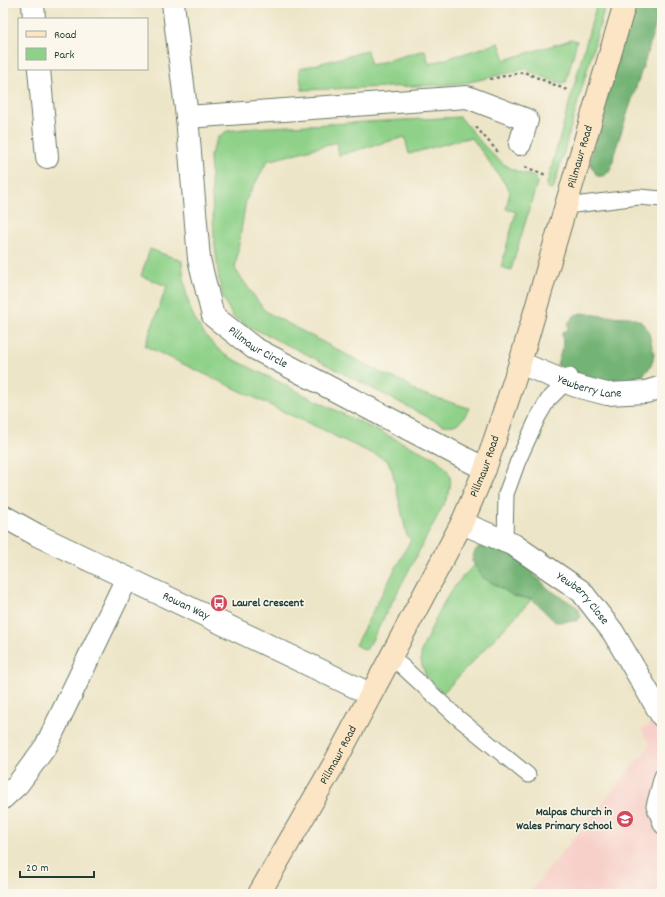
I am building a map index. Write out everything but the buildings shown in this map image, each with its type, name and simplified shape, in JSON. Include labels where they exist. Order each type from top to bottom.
[{"type":"street","points":[[33,3],[34,18]]},
{"type":"street","name":"Pillmawr Circle","points":[[173,3],[187,117],[199,259],[213,316],[254,348],[485,469]]},
{"type":"street","name":"Pillmawr Road","points":[[259,894],[334,764],[462,523],[485,469],[520,363],[624,3]]},
{"type":"street","points":[[39,70],[47,157]]},
{"type":"street","points":[[187,117],[467,97],[527,120],[511,150]]},
{"type":"street","name":"Yewberry Lane","points":[[520,363],[568,379],[576,386],[607,394],[646,392],[662,386]]},
{"type":"street","name":"Rowan Way","points":[[3,516],[38,536],[370,694]]},
{"type":"street","name":"Yewberry Close","points":[[462,523],[514,545],[581,591],[613,632],[662,716]]},
{"type":"street","points":[[3,798],[18,784],[46,746],[127,578]]},
{"type":"lane","points":[[566,206],[639,197],[662,199]]},
{"type":"lane","points":[[505,542],[506,494],[518,461],[538,417],[548,400],[568,379]]},
{"type":"lane","points":[[391,656],[457,717],[528,774]]},
{"type":"lane","points":[[662,776],[654,806],[662,826]]},
{"type":"path","points":[[486,80],[524,72],[568,91]]},
{"type":"path","points":[[474,125],[497,151],[511,150]]},
{"type":"path","points":[[538,172],[546,174]]},
{"type":"shaded area","name":"Malpas Church in Wales Primary School","points":[[662,718],[662,894],[528,894],[650,745],[641,729]]},
{"type":"green space","points":[[597,3],[606,3],[553,190],[546,187]]},
{"type":"green space","points":[[632,3],[661,3],[648,51],[614,154],[612,166],[605,175],[597,176],[590,160]]},
{"type":"green space","points":[[571,39],[577,41],[566,82],[562,83],[553,81],[525,69],[470,82],[443,85],[302,90],[299,69],[367,51],[371,65],[425,50],[429,64],[499,43],[505,60]]},
{"type":"green space","points":[[460,117],[488,150],[500,161],[514,170],[536,177],[537,183],[511,270],[501,267],[516,212],[506,209],[510,191],[472,138],[463,139],[409,154],[405,137],[339,155],[337,142],[268,160],[246,200],[235,269],[264,310],[272,315],[381,373],[406,383],[417,392],[469,408],[464,417],[458,423],[455,425],[446,425],[441,424],[233,317],[224,300],[219,280],[214,237],[210,156],[218,137],[227,131],[252,128]]},
{"type":"green space","points":[[150,249],[182,261],[188,302],[192,313],[204,334],[225,355],[435,458],[448,472],[451,481],[446,500],[366,650],[355,645],[411,539],[407,536],[392,470],[387,460],[145,346],[167,286],[141,276]]},
{"type":"green space","points":[[582,313],[603,316],[630,317],[640,321],[648,329],[654,355],[651,366],[644,374],[633,381],[606,384],[572,373],[557,365],[563,345],[562,332],[568,330],[568,323],[575,315]]},
{"type":"green space","points":[[490,541],[520,558],[550,590],[577,607],[581,617],[576,621],[555,622],[532,599],[513,596],[482,577],[472,561],[475,550]]},
{"type":"green space","points":[[475,565],[482,577],[513,596],[532,599],[443,693],[426,675],[421,660],[422,650],[424,643],[448,596],[459,581]]},
{"type":"place","name":"Laurel Crescent","points":[[219,603]]},
{"type":"place","name":"Malpas Church in Wales Primary School","points":[[625,819]]}]
